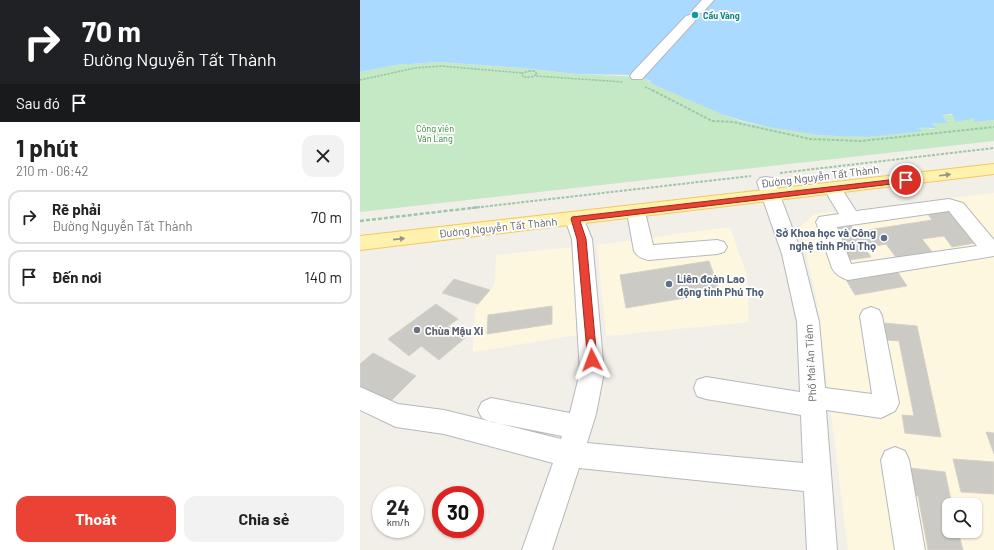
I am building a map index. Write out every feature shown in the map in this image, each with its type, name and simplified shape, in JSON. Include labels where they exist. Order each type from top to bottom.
[{"type":"main road","name":"Đường Nguyễn Tất Thành","points":[[360,229],[994,155]]},
{"type":"main road","name":"Đường Nguyễn Tất Thành","points":[[360,243],[636,212],[767,182],[833,189],[994,169]]},
{"type":"street","points":[[640,81],[708,0]]},
{"type":"street","name":"Phố Mai An Tiêm","points":[[767,182],[792,254],[808,322],[816,478],[822,550]]},
{"type":"street","points":[[833,189],[851,218]]},
{"type":"street","points":[[949,205],[956,207],[988,246],[988,251],[848,272],[842,268],[826,222],[851,218],[949,205]]},
{"type":"street","points":[[636,212],[644,251],[648,253],[717,246]]},
{"type":"street","points":[[537,550],[578,427],[592,372],[582,239],[575,219]]},
{"type":"street","points":[[706,388],[812,401],[881,407],[886,403],[871,316]]},
{"type":"street","points":[[360,398],[396,415],[444,422],[569,454],[816,478]]},
{"type":"street","points":[[491,410],[578,427]]},
{"type":"street","points":[[895,460],[910,550]]},
{"type":"path","points":[[360,80],[415,68],[441,66],[522,73],[534,71],[537,72],[536,76]]},
{"type":"path","points":[[522,73],[522,76],[524,77],[536,76],[624,82]]},
{"type":"path","points":[[640,81],[681,106],[712,121],[733,122],[810,139],[861,141],[994,127]]},
{"type":"path","points":[[360,221],[767,182],[994,148]]},
{"type":"shaded area","points":[[994,193],[994,550],[848,550],[817,301],[800,227],[815,214]]},
{"type":"shaded area","points":[[730,227],[747,276],[749,322],[606,336],[597,245]]},
{"type":"shaded area","points":[[572,247],[577,335],[473,352],[475,309],[495,284],[496,255]]},
{"type":"green space","name":"Công viên Văn Lang","points":[[439,62],[522,68],[577,74],[641,77],[721,114],[743,122],[818,135],[869,137],[922,130],[917,128],[925,126],[930,129],[936,128],[931,123],[948,122],[941,115],[974,118],[974,122],[994,120],[994,141],[360,212],[360,72],[395,65]]},
{"type":"water","points":[[360,0],[994,0],[994,120],[974,122],[974,118],[956,122],[952,114],[942,115],[948,123],[931,123],[937,128],[918,128],[923,131],[869,137],[818,135],[769,127],[721,114],[653,84],[649,80],[631,75],[577,74],[522,68],[439,62],[395,65],[360,72]]},
{"type":"building","name":"Sở Khoa học và Công nghệ tỉnh Phú Thọ","points":[[948,211],[975,243],[952,247],[944,236],[922,239],[934,254],[898,260],[886,244],[865,248],[871,257],[849,260],[828,227],[850,224],[855,232],[932,220],[928,214]]},
{"type":"building","name":"Liên đoàn Lao động tỉnh Phú Thọ","points":[[709,261],[720,292],[626,308],[620,275]]},
{"type":"building","points":[[895,268],[907,286],[855,295],[844,276]]},
{"type":"building","points":[[454,279],[490,290],[478,304],[442,293]]},
{"type":"building","points":[[436,304],[458,319],[448,326],[465,338],[439,360],[421,346],[409,356],[388,339]]},
{"type":"building","points":[[552,306],[552,324],[487,334],[488,315]]},
{"type":"building","points":[[884,323],[917,326],[941,437],[905,433],[902,415],[914,416],[899,341],[887,340]]},
{"type":"building","points":[[373,353],[416,376],[388,404],[360,387],[360,364]]},
{"type":"building","points":[[986,432],[994,433],[994,454]]},
{"type":"building","points":[[953,459],[994,462],[994,494],[961,492]]},
{"type":"building","points":[[901,467],[945,472],[951,498],[942,498],[942,538],[960,538],[963,550],[928,550],[918,496],[906,495]]},
{"type":"place","name":"Cầu Vàng","points":[[695,15]]},
{"type":"place","name":"Sở Khoa học và Công nghệ tỉnh Phú Thọ","points":[[884,238]]},
{"type":"place","name":"Liên đoàn Lao động tỉnh Phú Thọ","points":[[669,284]]},
{"type":"place","name":"Chùa Mậu Xi","points":[[417,330]]},
{"type":"route","points":[[592,360],[582,239],[575,219],[906,180]]}]
